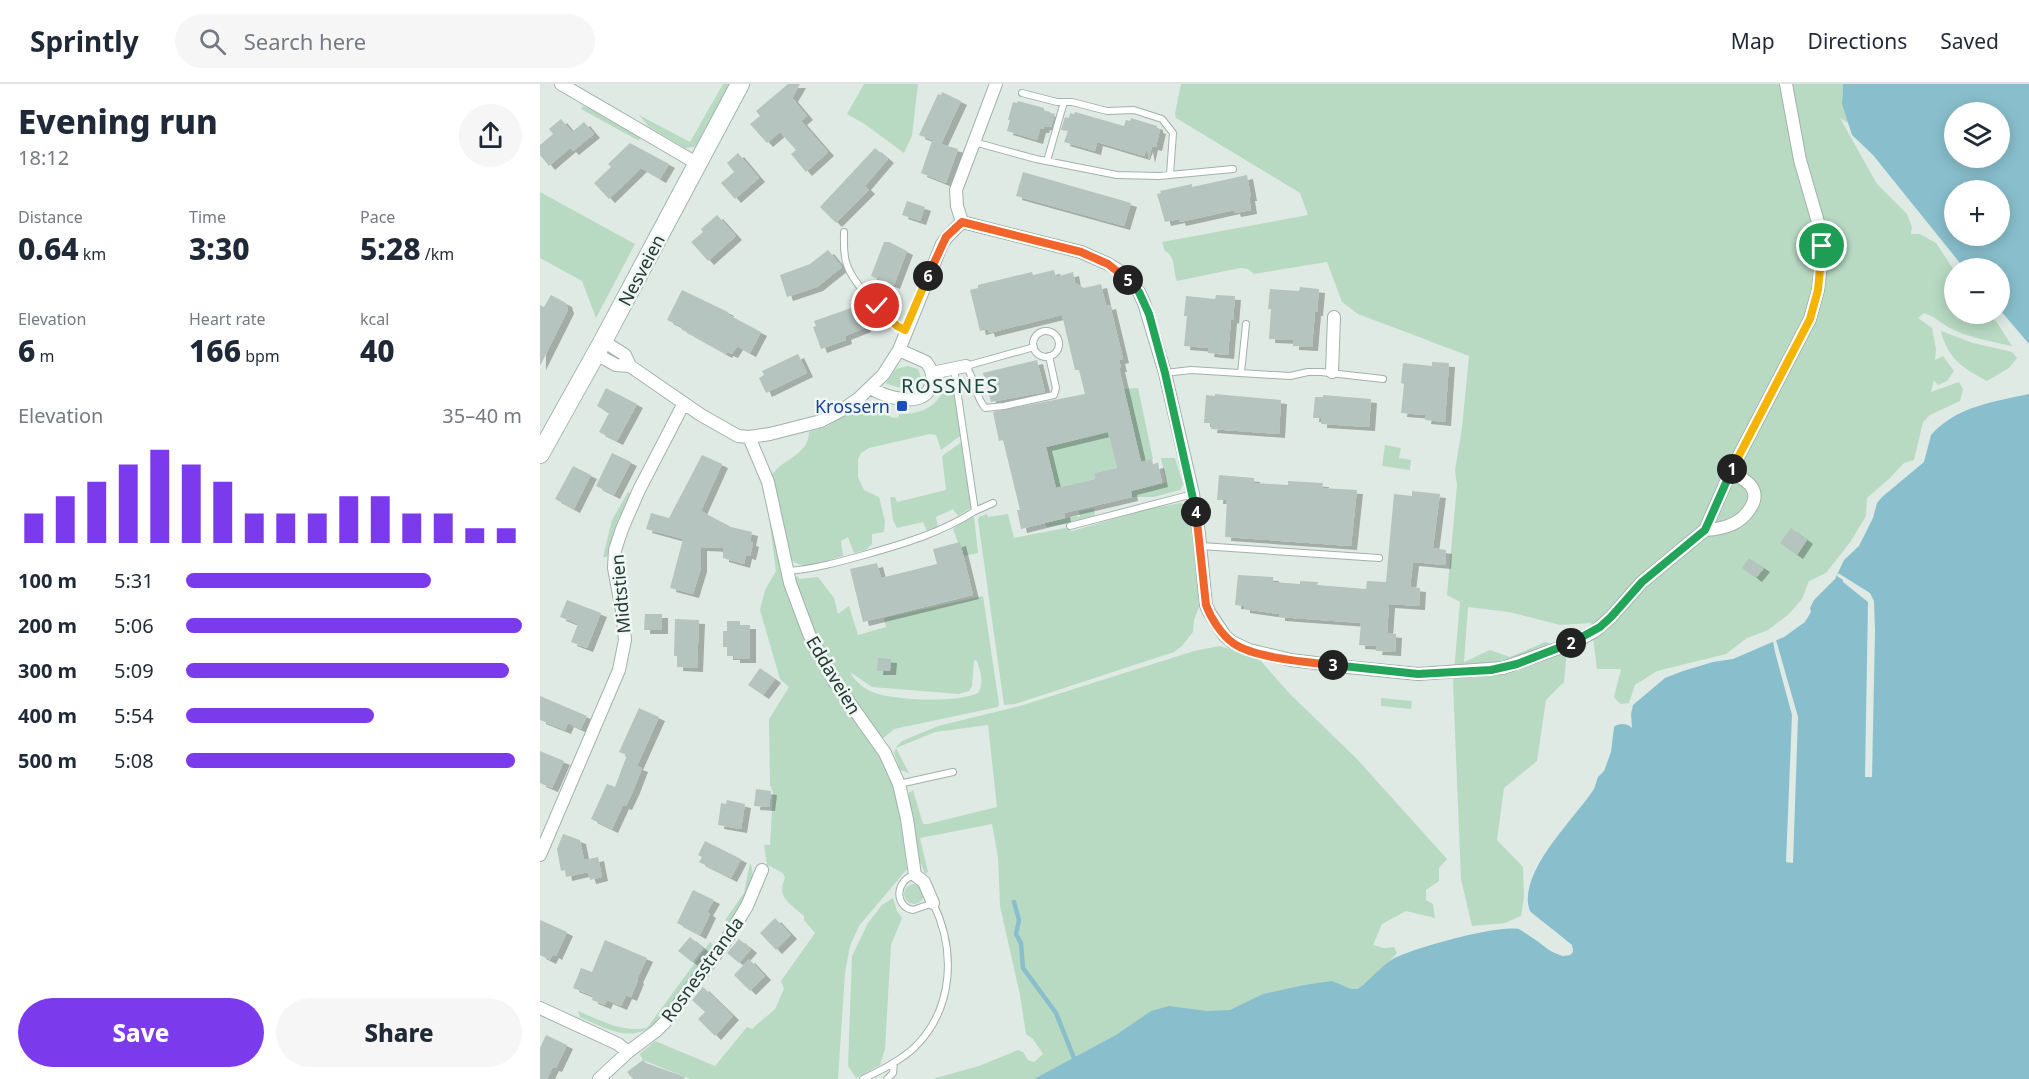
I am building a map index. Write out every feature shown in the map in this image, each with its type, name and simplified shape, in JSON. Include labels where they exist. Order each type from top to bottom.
[{"type":"main road","name":"Nesveien","points":[[540,454],[600,348],[740,84]]},
{"type":"street","points":[[561,84],[698,164]]},
{"type":"street","points":[[962,222],[957,206],[956,190],[996,84]]},
{"type":"street","points":[[962,222],[1081,252],[1118,270],[1139,292],[1165,373],[1193,494],[1201,546],[1204,591],[1209,612],[1225,636],[1240,647],[1291,660],[1389,672],[1428,674],[1503,668],[1587,636],[1611,617],[1642,582],[1705,530],[1730,473],[1777,378],[1810,319],[1818,290],[1821,265],[1820,229],[1800,160],[1786,84]]},
{"type":"street","points":[[600,348],[616,365],[630,366],[738,436],[749,437],[794,429],[821,421],[842,410],[871,388],[883,375],[899,350],[905,330],[942,244],[962,222]]},
{"type":"street","points":[[1332,372],[1334,316]]},
{"type":"street","points":[[871,388],[880,394],[902,399],[915,399],[924,395],[930,388],[932,374],[926,362],[899,350]]},
{"type":"street","points":[[932,374],[960,367]]},
{"type":"street","name":"Midtstien","points":[[540,855],[620,670],[625,640],[614,558],[617,542],[639,490],[684,402]]},
{"type":"street","name":"Eddaveien","points":[[749,437],[768,482],[779,539],[798,606],[816,649],[834,681],[885,753],[899,784],[907,819],[915,875],[924,882],[933,903]]},
{"type":"street","points":[[1705,530],[1740,520],[1754,503],[1754,491],[1750,484],[1730,473]]},
{"type":"street","name":"Rosnesstranda","points":[[599,1079],[665,1022],[725,942],[747,906],[762,870]]},
{"type":"street","points":[[540,1008],[618,1044],[628,1052]]},
{"type":"lane","points":[[1022,93],[1107,111],[1134,110],[1162,119],[1173,133],[1170,174]]},
{"type":"lane","points":[[1047,161],[1064,102]]},
{"type":"lane","points":[[974,142],[1047,161],[1117,175],[1146,176],[1233,169]]},
{"type":"lane","points":[[844,232],[845,257],[854,278],[886,317],[905,330]]},
{"type":"lane","points":[[1242,373],[1246,324]]},
{"type":"lane","points":[[1046,331],[1053,333],[1058,339],[1055,353],[1049,356],[1040,355],[1034,347],[1034,341],[1039,333],[1046,331]]},
{"type":"lane","points":[[960,367],[1034,347]]},
{"type":"lane","points":[[960,367],[971,373],[979,399],[988,409],[1054,395],[1056,388],[1049,356]]},
{"type":"lane","points":[[960,367],[975,511]]},
{"type":"lane","points":[[1165,373],[1191,370],[1290,376],[1308,372],[1332,372],[1383,379]]},
{"type":"lane","points":[[1070,526],[1193,494]]},
{"type":"lane","points":[[787,571],[814,568],[916,541],[993,503]]},
{"type":"lane","points":[[1201,546],[1380,558]]},
{"type":"lane","points":[[899,784],[953,772]]},
{"type":"lane","points":[[864,1079],[894,1063],[915,1047],[930,1028],[947,987],[948,952],[939,914],[933,903],[913,910],[908,909],[901,902],[899,892],[902,884],[908,876],[915,875]]},
{"type":"lane","points":[[887,1079],[893,1073],[894,1063]]},
{"type":"green space","points":[[723,84],[730,84],[695,147],[685,148],[649,127],[639,115],[690,142]]},
{"type":"green space","points":[[864,84],[918,84],[912,136],[904,153],[847,114]]},
{"type":"green space","points":[[1181,84],[1843,84],[1842,97],[1848,123],[1840,118],[1877,184],[1907,214],[1912,227],[1911,234],[1920,234],[1936,243],[1946,258],[1944,258],[1944,324],[1998,324],[2012,346],[1963,334],[1948,327],[1924,313],[1918,318],[1932,328],[1936,349],[1935,360],[1943,356],[1954,371],[1947,381],[1938,385],[1934,380],[1931,392],[1959,382],[1963,389],[1960,401],[1930,415],[1923,422],[1914,460],[1904,463],[1867,498],[1866,516],[1851,541],[1826,573],[1809,581],[1802,599],[1789,614],[1768,630],[1747,638],[1726,654],[1657,671],[1635,685],[1629,703],[1620,704],[1614,697],[1621,669],[1597,669],[1591,623],[1560,625],[1509,612],[1468,607],[1464,662],[1490,650],[1510,657],[1545,642],[1567,649],[1564,682],[1546,700],[1537,761],[1504,788],[1497,840],[1523,867],[1524,897],[1521,916],[1505,923],[1472,926],[1461,879],[1453,684],[1460,602],[1447,595],[1457,485],[1455,470],[1462,428],[1469,356],[1358,314],[1342,302],[1327,262],[1254,274],[1248,269],[1240,268],[1177,281],[1173,260],[1165,251],[1162,242],[1308,215],[1300,193],[1176,118]]},
{"type":"green space","points":[[583,106],[640,137],[639,141],[581,109]]},
{"type":"green space","points":[[540,192],[635,244],[596,318],[582,281],[540,258]]},
{"type":"green space","points":[[1941,331],[1973,343],[2012,352],[2017,358],[2009,368],[1987,381],[1971,372],[1952,356]]},
{"type":"green space","points":[[907,366],[918,369],[922,380],[921,385],[908,390],[886,383],[896,369]]},
{"type":"green space","points":[[947,381],[953,381],[960,436],[941,450],[936,435],[930,434],[869,448],[861,453],[858,459],[858,477],[864,490],[879,497],[885,521],[884,532],[872,534],[872,544],[866,550],[854,553],[848,537],[841,541],[843,556],[808,565],[801,565],[789,558],[772,475],[805,446],[809,432],[828,426],[864,404],[891,413],[890,417],[898,418],[899,414],[915,413],[935,402]]},
{"type":"green space","points":[[1138,388],[1153,459],[1141,462],[1124,389]]},
{"type":"green space","points":[[1107,427],[1117,468],[1094,473],[1095,479],[1056,488],[1046,447],[1087,437]]},
{"type":"green space","points":[[963,441],[972,507],[958,516],[953,509],[936,517],[938,527],[927,531],[923,522],[897,528],[893,520],[890,497],[895,497],[897,502],[946,490],[942,456]]},
{"type":"green space","points":[[1385,445],[1401,448],[1399,458],[1411,460],[1410,470],[1382,466]]},
{"type":"green space","points":[[1161,458],[1175,458],[1183,484],[1180,490],[1154,497],[1132,497],[1131,491],[1166,482]]},
{"type":"green space","points":[[628,492],[632,494],[617,522],[607,557],[603,557],[612,520]]},
{"type":"green space","points":[[1181,503],[1189,508],[1196,546],[1199,607],[1194,620],[1193,632],[1182,646],[1174,652],[1015,704],[1004,705],[979,517],[987,514],[988,517],[1008,514],[1014,538],[1065,528],[1072,531],[1148,509]]},
{"type":"green space","points":[[1094,508],[1095,515],[1066,524],[1047,527],[1045,523],[1080,517],[1079,511]]},
{"type":"green space","points":[[768,510],[793,606],[876,746],[896,787],[907,869],[859,926],[850,946],[845,973],[838,1079],[690,1079],[643,1060],[640,1054],[655,1041],[715,1066],[747,1027],[752,1029],[775,1009],[784,989],[781,981],[815,933],[804,920],[804,916],[789,904],[783,895],[785,878],[783,873],[767,865],[764,845],[770,845],[773,792],[770,785],[769,719],[789,687],[780,679],[760,610],[765,590],[776,571]]},
{"type":"green space","points":[[974,517],[978,553],[963,556],[953,529],[968,518]]},
{"type":"green space","points":[[798,576],[799,579],[818,577],[834,598],[838,614],[849,606],[858,635],[886,627],[884,618],[983,596],[998,707],[894,729],[881,740],[842,686],[814,637],[794,578]],"holes":[[[974,660],[977,661],[981,674],[978,693],[955,698],[924,700],[880,694],[864,688],[850,672],[872,687],[959,694],[969,691],[972,686]]]},
{"type":"green space","points":[[1220,646],[1258,658],[1290,694],[1357,759],[1447,859],[1439,868],[1439,881],[1426,890],[1426,900],[1433,904],[1435,918],[1406,911],[1382,924],[1373,945],[1384,948],[1394,947],[1397,953],[1389,962],[1398,957],[1460,938],[1519,929],[1350,1079],[932,1079],[979,1066],[1018,1050],[1023,1052],[1028,1060],[1034,1062],[1043,1054],[1033,1039],[1026,1034],[1020,995],[1000,906],[998,857],[992,824],[920,838],[928,872],[925,874],[917,854],[907,799],[913,790],[923,824],[997,807],[988,725],[935,732],[896,748],[902,741],[938,726],[1020,706],[1194,651]]},
{"type":"green space","points":[[1381,698],[1412,701],[1411,709],[1381,706]]},
{"type":"green space","points":[[896,748],[909,773],[900,770],[894,753]]},
{"type":"green space","points":[[750,863],[751,885],[733,921],[729,922],[725,920],[744,893]]},
{"type":"green space","points":[[914,884],[921,887],[924,894],[921,901],[914,904],[907,901],[904,894],[907,887]]},
{"type":"green space","points":[[893,898],[902,918],[891,945],[885,1049],[880,1065],[856,1078],[848,1066],[852,956],[868,923],[882,905]]},
{"type":"green space","points":[[710,942],[715,946],[708,956],[653,1025],[644,1031],[616,1032],[580,1017],[578,1011],[620,1027],[647,1028]]},
{"type":"water","points":[[1843,84],[2029,84],[2029,344],[2010,322],[2010,258],[1956,258],[1946,246],[2010,246],[2010,180],[1944,180],[1944,243],[1873,155],[1852,135],[1842,104]]},
{"type":"water","points":[[2029,394],[2029,1079],[1034,1079],[1116,1035],[1151,1011],[1169,1006],[1207,1011],[1230,1010],[1263,994],[1332,981],[1351,989],[1358,989],[1393,959],[1418,949],[1478,933],[1522,930],[1550,951],[1570,955],[1573,949],[1570,945],[1529,910],[1528,895],[1532,879],[1550,846],[1594,789],[1598,777],[1604,771],[1611,752],[1614,727],[1624,724],[1632,728],[1633,705],[1665,678],[1713,662],[1733,659],[1784,637],[1805,622],[1814,600],[1835,579],[1844,560],[1859,546],[1873,518],[1877,503],[1924,462],[1931,435],[1952,417],[1964,411]]},
{"type":"pier","points":[[1838,573],[1870,593],[1874,601],[1872,777],[1865,777],[1868,602],[1843,582],[1837,576]]},
{"type":"pier","points":[[1776,640],[1798,717],[1793,863],[1786,862],[1792,715],[1775,652],[1773,641]]},
{"type":"pier","points":[[1528,904],[1530,912],[1572,945],[1573,952],[1570,955],[1562,956],[1554,952],[1519,929],[1520,926],[1524,927],[1544,943],[1563,953],[1570,950],[1568,945],[1528,914],[1526,910]]},
{"type":"building","points":[[788,84],[800,84],[792,98],[807,116],[801,121],[828,152],[806,172],[791,154],[796,150],[780,132],[767,143],[750,124],[760,116],[756,111]]},
{"type":"building","points":[[942,92],[961,101],[941,144],[958,149],[946,183],[921,173],[932,141],[937,142],[919,135],[938,94],[941,95]]},
{"type":"building","points":[[1018,101],[1044,108],[1044,111],[1055,114],[1051,127],[1044,126],[1040,129],[1037,140],[1007,131],[1013,102]]},
{"type":"building","points":[[1075,112],[1124,126],[1126,120],[1130,121],[1131,118],[1157,126],[1160,130],[1156,147],[1152,146],[1149,159],[1147,148],[1144,156],[1097,142],[1095,151],[1064,142],[1068,131],[1061,130],[1065,117],[1069,118],[1070,113]]},
{"type":"building","points":[[561,119],[572,132],[584,122],[594,134],[573,151],[570,148],[549,166],[540,155],[540,145],[553,134],[549,129]]},
{"type":"building","points":[[630,143],[669,164],[660,179],[641,168],[609,199],[594,183],[611,167],[608,164]]},
{"type":"building","points":[[875,148],[888,159],[865,186],[869,190],[836,223],[820,207]]},
{"type":"building","points":[[738,153],[759,178],[735,199],[721,183],[734,172],[727,163]]},
{"type":"building","points":[[1023,172],[1131,203],[1124,226],[1016,196]]},
{"type":"building","points":[[1247,175],[1251,210],[1235,213],[1234,210],[1180,222],[1179,219],[1165,222],[1157,194],[1161,193],[1160,191],[1192,184],[1192,187]]},
{"type":"building","points":[[907,201],[925,207],[920,221],[902,215]]},
{"type":"building","points":[[717,215],[736,236],[708,261],[691,242],[703,232],[701,229]]},
{"type":"building","points":[[884,242],[889,242],[907,251],[894,285],[871,276]]},
{"type":"building","points":[[828,250],[842,267],[817,287],[787,297],[780,275],[810,264]]},
{"type":"building","points":[[1054,270],[1056,277],[1073,272],[1075,283],[1084,288],[1101,284],[1106,306],[1110,305],[1123,359],[1119,360],[1121,368],[1119,368],[1141,462],[1152,459],[1153,465],[1158,464],[1162,483],[1131,491],[1132,497],[1064,513],[1065,518],[1021,529],[1017,510],[1020,510],[1003,440],[999,441],[993,412],[1085,394],[1079,370],[1075,370],[1062,315],[989,333],[988,329],[980,331],[970,290],[978,288],[978,285],[1032,272],[1033,275]],"holes":[[[1108,432],[1117,468],[1094,473],[1095,479],[1056,488],[1046,447]]]},
{"type":"building","points":[[1300,287],[1319,289],[1312,347],[1293,346],[1293,340],[1269,339],[1270,289],[1299,291]]},
{"type":"building","points":[[682,290],[728,312],[727,314],[761,332],[750,353],[737,346],[732,354],[727,352],[726,354],[667,320]]},
{"type":"building","points":[[551,295],[566,303],[568,310],[540,366],[540,305],[544,307]]},
{"type":"building","points":[[1216,295],[1235,296],[1228,355],[1208,353],[1209,348],[1184,346],[1186,296],[1215,299]]},
{"type":"building","points":[[857,306],[865,328],[845,336],[846,340],[821,349],[813,327],[816,326],[814,321]]},
{"type":"building","points":[[798,354],[807,373],[766,393],[759,378],[764,375],[762,371]]},
{"type":"building","points":[[1037,360],[1045,392],[991,402],[983,373]]},
{"type":"building","points":[[1432,362],[1449,363],[1445,422],[1425,420],[1426,415],[1401,413],[1404,384],[1401,383],[1403,363],[1432,366]]},
{"type":"building","points":[[606,388],[637,404],[617,441],[599,432],[609,413],[597,406]]},
{"type":"building","points":[[1215,394],[1281,400],[1279,434],[1211,429],[1212,423],[1204,423],[1206,395],[1215,396]]},
{"type":"building","points":[[1323,395],[1371,399],[1369,427],[1321,424],[1321,418],[1313,418],[1315,397],[1323,397]]},
{"type":"building","points":[[612,453],[631,462],[614,495],[596,486]]},
{"type":"building","points":[[702,455],[722,464],[701,511],[731,527],[752,532],[750,542],[753,543],[750,556],[746,555],[744,564],[723,558],[723,548],[701,547],[701,568],[693,594],[670,588],[683,539],[646,529],[651,513],[669,518]]},
{"type":"building","points":[[573,466],[591,475],[574,509],[555,499]]},
{"type":"building","points":[[1219,475],[1254,478],[1254,483],[1288,485],[1288,481],[1323,483],[1322,488],[1357,490],[1351,546],[1225,537],[1227,500],[1217,500]]},
{"type":"building","points":[[1412,491],[1440,494],[1433,548],[1446,550],[1445,565],[1413,562],[1410,587],[1420,588],[1419,606],[1389,604],[1387,633],[1396,634],[1395,652],[1376,651],[1377,646],[1359,645],[1361,623],[1279,617],[1279,614],[1244,609],[1244,606],[1235,605],[1238,575],[1273,577],[1273,582],[1300,584],[1300,581],[1318,582],[1317,585],[1366,589],[1367,581],[1386,582],[1394,494],[1412,496]]},
{"type":"building","points":[[1791,528],[1807,540],[1797,555],[1780,543]]},
{"type":"building","points":[[960,542],[973,595],[863,622],[850,569],[877,563],[881,578],[937,564],[933,549]]},
{"type":"building","points":[[1749,558],[1764,568],[1756,578],[1742,568]]},
{"type":"building","points":[[567,600],[601,613],[587,648],[571,642],[578,624],[560,617]]},
{"type":"building","points":[[645,614],[662,614],[662,630],[644,630]]},
{"type":"building","points":[[675,619],[699,620],[697,668],[677,667],[677,656],[674,656]]},
{"type":"building","points":[[727,621],[740,621],[740,625],[750,625],[750,659],[734,659],[734,656],[727,656],[727,647],[723,647],[723,631],[727,631]]},
{"type":"building","points":[[878,658],[891,659],[890,671],[877,671]]},
{"type":"building","points":[[760,668],[775,679],[763,695],[748,685]]},
{"type":"building","points":[[540,696],[587,716],[581,729],[568,723],[565,730],[540,720]]},
{"type":"building","points":[[639,708],[659,717],[637,766],[642,768],[634,789],[626,806],[623,805],[612,829],[591,819],[607,784],[615,787],[627,755],[619,752]]},
{"type":"building","points":[[540,751],[564,761],[552,788],[540,783]]},
{"type":"building","points":[[756,789],[771,791],[769,807],[754,806]]},
{"type":"building","points":[[727,800],[745,804],[741,829],[718,825],[721,803],[726,804]]},
{"type":"building","points":[[563,834],[580,840],[584,860],[598,857],[602,877],[590,880],[588,872],[566,877],[565,870],[561,871],[557,849]]},
{"type":"building","points":[[705,841],[741,859],[731,878],[699,862],[702,857],[698,855]]},
{"type":"building","points":[[693,890],[714,900],[707,912],[710,914],[700,935],[677,923]]},
{"type":"building","points":[[775,918],[791,935],[776,950],[760,933]]},
{"type":"building","points":[[540,920],[567,932],[556,956],[553,954],[550,960],[540,955]]},
{"type":"building","points":[[690,937],[703,948],[692,962],[678,951]]},
{"type":"building","points":[[739,939],[751,949],[739,963],[727,953]]},
{"type":"building","points":[[605,940],[647,958],[631,997],[626,995],[621,1006],[607,1000],[605,1005],[592,1000],[593,996],[573,988],[581,968],[592,972]]},
{"type":"building","points":[[749,959],[765,976],[750,991],[734,975]]},
{"type":"building","points":[[703,987],[733,1016],[715,1036],[698,1019],[705,1012],[692,1000]]},
{"type":"building","points":[[546,1035],[567,1045],[556,1068],[553,1067],[547,1079],[540,1079],[540,1048]]},
{"type":"building","points":[[643,1060],[685,1077],[684,1079],[633,1079],[627,1072]]},
{"type":"waterway","points":[[1014,902],[1019,920],[1016,934],[1021,943],[1023,968],[1056,1013],[1074,1058]]},
{"type":"place","name":"Krossern","points":[[902,406]]},
{"type":"district","name":"ROSSNES","points":[[950,385]]},
{"type":"route","points":[[877,306],[886,317],[905,330],[942,244],[962,222],[1081,252],[1108,264],[1118,270],[1139,292],[1149,314],[1193,494],[1206,605],[1225,636],[1240,647],[1291,660],[1418,674],[1491,670],[1527,660],[1573,643],[1594,632],[1611,617],[1642,582],[1705,530],[1730,473],[1777,378],[1810,319],[1818,290],[1822,246]]}]
